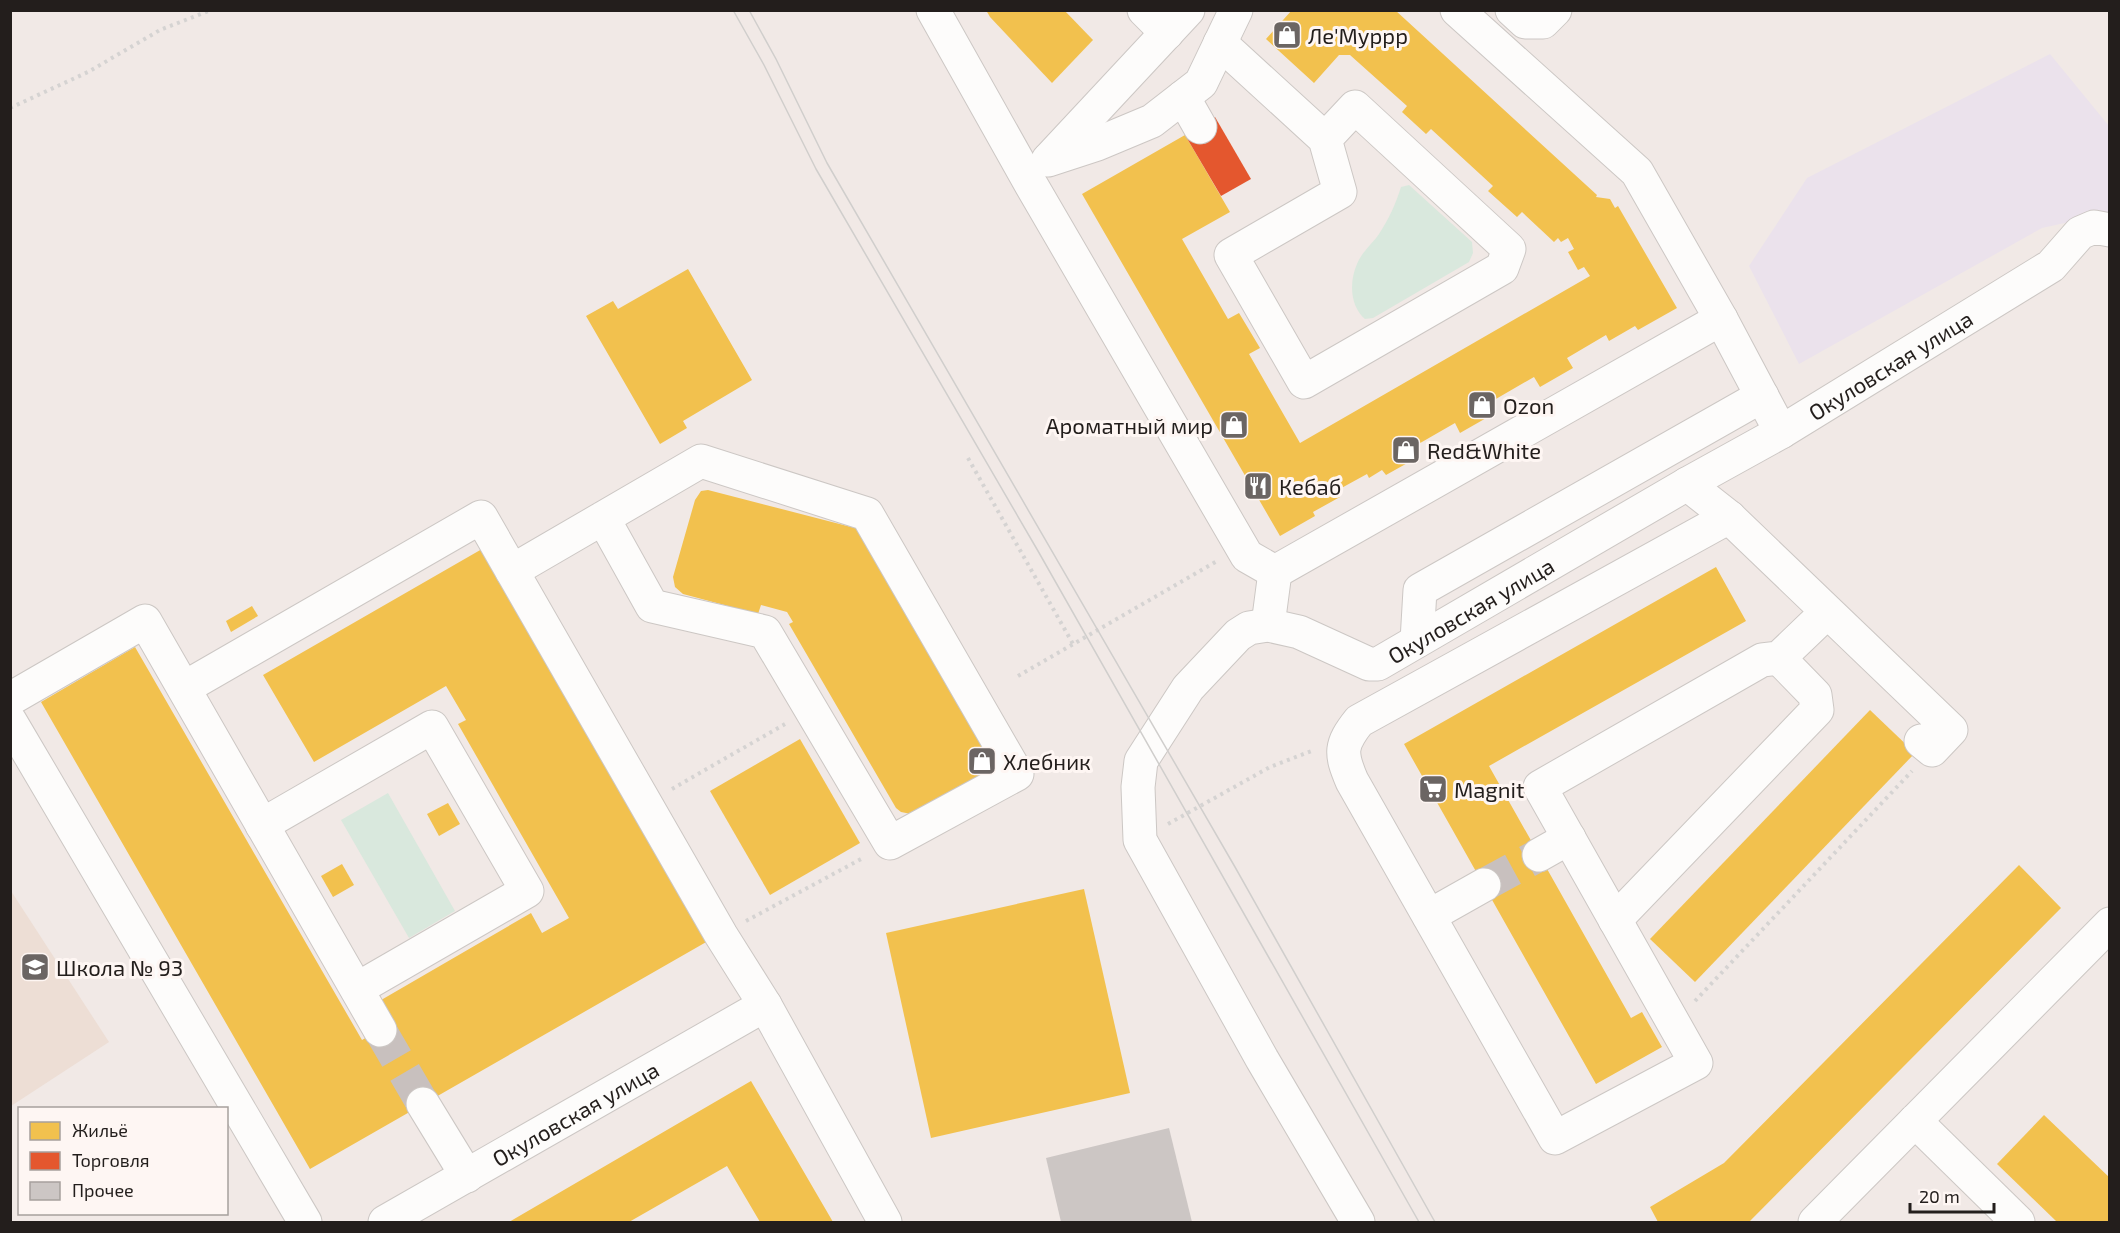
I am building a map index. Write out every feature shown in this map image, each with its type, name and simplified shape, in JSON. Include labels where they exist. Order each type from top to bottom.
[{"type":"street","points":[[933,10],[1038,170],[1246,556],[1275,572]]},
{"type":"street","points":[[1038,170],[1178,22],[1144,10]]},
{"type":"street","points":[[1038,170],[1152,121],[1201,83],[1236,10]]},
{"type":"street","points":[[1457,10],[1637,172],[1721,319],[1781,432]]},
{"type":"street","points":[[1512,10],[1525,22],[1542,22],[1555,10]]},
{"type":"street","points":[[1220,43],[1325,139],[1340,192],[1231,255],[1304,382],[1502,268],[1509,249],[1354,107],[1325,139]]},
{"type":"street","points":[[1183,97],[1200,126]]},
{"type":"street","name":"Окуловская улица","points":[[1268,625],[1299,632],[1369,664],[1378,664],[1687,484],[1781,432],[2051,266],[2080,233],[2094,227],[2109,230]]},
{"type":"street","points":[[1275,572],[1721,319]]},
{"type":"street","points":[[1418,641],[1420,591],[1762,396]]},
{"type":"street","points":[[512,571],[603,518],[701,461],[867,514],[1017,774],[890,843],[765,632],[652,606],[603,518]]},
{"type":"street","points":[[1687,484],[1729,517],[1950,730],[1927,746]]},
{"type":"street","points":[[184,688],[481,517],[721,935],[765,1005],[885,1222]]},
{"type":"street","points":[[1729,517],[1359,722],[1346,738],[1344,762],[1352,781],[1555,1138],[1696,1063],[1540,787],[1761,660],[1779,658],[1827,612]]},
{"type":"street","points":[[1275,572],[1268,625],[1249,628],[1238,635],[1188,688],[1141,761],[1138,787],[1140,840],[1262,1059],[1359,1222]]},
{"type":"street","points":[[10,699],[145,621],[380,1030]]},
{"type":"street","points":[[1615,920],[1816,710],[1815,695],[1779,658]]},
{"type":"street","points":[[10,721],[305,1222]]},
{"type":"street","points":[[262,825],[432,727],[527,891],[357,989]]},
{"type":"street","points":[[1539,855],[1569,838]]},
{"type":"street","points":[[1429,916],[1484,885]]},
{"type":"street","points":[[1815,1222],[2109,924]]},
{"type":"street","name":"Окуловская улица","points":[[385,1222],[765,1005]]},
{"type":"street","points":[[423,1104],[467,1176]]},
{"type":"street","points":[[1915,1121],[2018,1222]]},
{"type":"path","points":[[10,108],[88,72],[160,30],[211,10]]},
{"type":"path","points":[[968,458],[1073,644]]},
{"type":"path","points":[[1018,676],[1242,547]]},
{"type":"path","points":[[646,804],[812,709]]},
{"type":"path","points":[[1171,822],[1270,767],[1346,738]]},
{"type":"path","points":[[1674,1023],[1927,746]]},
{"type":"path","points":[[721,935],[890,843]]},
{"type":"shaded area","points":[[2050,54],[2109,126],[2110,213],[2042,228],[1799,364],[1749,266],[1807,178]]},
{"type":"shaded area","points":[[1409,185],[1472,242],[1473,253],[1469,262],[1373,318],[1365,319],[1356,307],[1352,293],[1354,271],[1361,256],[1386,223],[1401,187]]},
{"type":"shaded area","points":[[388,793],[455,911],[409,938],[341,820]]},
{"type":"shaded area","name":"Школа № 93","points":[[11,891],[109,1042],[10,1106]]},
{"type":"building: Жильё","points":[[986,10],[1064,10],[1093,40],[1052,83]]},
{"type":"building: Жильё","points":[[1292,10],[1395,10],[1597,195],[1596,197],[1610,199],[1615,208],[1618,206],[1677,308],[1638,330],[1635,326],[1609,341],[1606,335],[1567,358],[1573,368],[1540,387],[1534,377],[1489,403],[1495,413],[1460,433],[1455,423],[1415,446],[1420,456],[1386,475],[1382,470],[1369,478],[1367,474],[1336,491],[1340,497],[1313,512],[1315,516],[1280,536],[1082,194],[1185,135],[1230,212],[1182,239],[1228,319],[1239,313],[1260,348],[1249,354],[1300,443],[1590,276],[1584,267],[1578,270],[1568,252],[1574,249],[1568,238],[1561,242],[1558,238],[1554,242],[1522,212],[1517,217],[1488,191],[1493,186],[1431,129],[1426,134],[1402,112],[1407,106],[1350,55],[1339,55],[1314,83],[1266,39]]},
{"type":"building: Жильё","points":[[688,269],[752,380],[683,421],[687,428],[660,444],[586,316],[613,301],[618,309]]},
{"type":"building: Жильё","points":[[708,490],[859,529],[990,757],[990,764],[984,773],[911,814],[901,812],[896,808],[789,624],[793,622],[787,612],[761,605],[758,614],[683,594],[675,587],[673,577],[695,500],[701,491]]},
{"type":"building: Жильё","points":[[482,549],[708,941],[310,1169],[41,702],[135,647],[362,1040],[388,1025],[376,1003],[531,913],[542,933],[569,918],[458,724],[466,720],[446,686],[314,762],[263,675]]},
{"type":"building: Жильё","points":[[1716,567],[1746,621],[1489,766],[1631,1018],[1642,1012],[1662,1047],[1596,1084],[1404,744]]},
{"type":"building: Жильё","points":[[252,606],[258,616],[231,632],[226,621]]},
{"type":"building: Жильё","points":[[1870,710],[1915,753],[1695,982],[1650,939]]},
{"type":"building: Жильё","points":[[800,739],[860,843],[770,895],[710,791]]},
{"type":"building: Жильё","points":[[448,803],[460,824],[439,836],[427,814]]},
{"type":"building: Жильё","points":[[342,864],[354,885],[333,897],[321,876]]},
{"type":"building: Жильё","points":[[2019,865],[2061,908],[1749,1222],[1658,1222],[1650,1207],[1724,1163]]},
{"type":"building: Жильё","points":[[1084,889],[1130,1093],[931,1138],[886,933]]},
{"type":"building: Жильё","points":[[751,1081],[833,1222],[760,1222],[727,1166],[629,1222],[509,1222]]},
{"type":"building: Жильё","points":[[2044,1115],[2110,1178],[2110,1222],[2057,1222],[1997,1164]]},
{"type":"building: Торговля","points":[[1215,117],[1251,179],[1221,196],[1185,135]]},
{"type":"building: Прочее","points":[[1169,1128],[1192,1222],[1061,1222],[1046,1158]]},
{"type":"tunnel","points":[[1484,885],[1539,855]]},
{"type":"tunnel","points":[[380,1030],[423,1104]]},
{"type":"tram line","points":[[733,10],[764,65],[816,169],[1038,551],[1419,1222]]},
{"type":"tram line","points":[[749,10],[827,163],[1235,867],[1435,1222]]},
{"type":"place","name":"Ле'Муррр","points":[[1287,35]]},
{"type":"place","name":"Ozon","points":[[1482,405]]},
{"type":"place","name":"Ароматный мир","points":[[1234,425]]},
{"type":"place","name":"Red&White","points":[[1406,450]]},
{"type":"place","name":"Кебаб","points":[[1258,486]]},
{"type":"place","name":"Хлебник","points":[[982,761]]},
{"type":"place","name":"Magnit","points":[[1433,789]]},
{"type":"place","name":"Школа № 93","points":[[35,967]]}]
